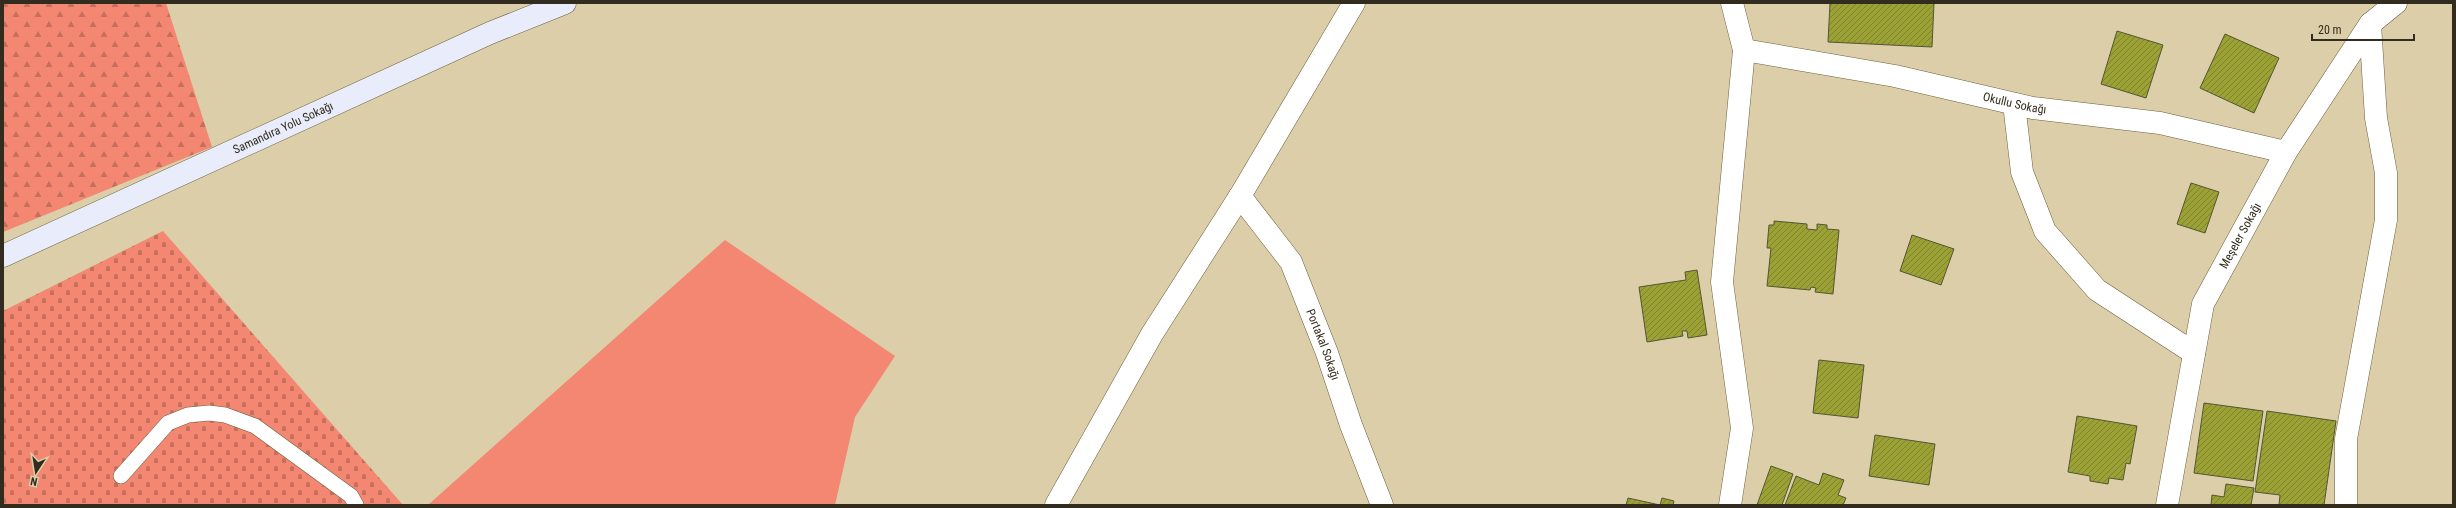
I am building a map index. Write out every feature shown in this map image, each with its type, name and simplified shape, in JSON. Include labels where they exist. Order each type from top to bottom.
[{"type":"main road","name":"Samandıra Yolu Sokağı","points":[[3,256],[490,33],[564,3]]},
{"type":"street","points":[[1056,505],[1152,334],[1240,196],[1354,3]]},
{"type":"street","points":[[1730,505],[1742,428],[1722,282],[1744,50],[1732,3]]},
{"type":"street","name":"Meşeler Sokağı","points":[[2168,505],[2203,304],[2286,152],[2370,24],[2396,3]]},
{"type":"street","points":[[2346,505],[2346,440],[2386,220],[2386,172],[2376,118],[2370,24]]},
{"type":"street","name":"Okullu Sokağı","points":[[1744,50],[1895,76],[2033,108],[2160,123],[2286,152]]},
{"type":"street","points":[[2014,104],[2022,172],[2045,231],[2097,290],[2194,353]]},
{"type":"street","name":"Portakal Sokağı","points":[[1240,196],[1290,262],[1327,353],[1351,426],[1382,505]]},
{"type":"lane","points":[[121,476],[168,423],[188,415],[209,413],[225,415],[255,426],[350,496],[356,505]]},
{"type":"green space","points":[[3,3],[166,3],[212,147],[3,232]]},
{"type":"green space","points":[[163,231],[403,505],[3,505],[3,311]]},
{"type":"green space","points":[[725,240],[895,356],[855,417],[835,505],[428,505]]},
{"type":"building","points":[[1830,3],[1934,3],[1932,47],[1828,42]]},
{"type":"building","points":[[2117,31],[2163,45],[2146,98],[2101,84]]},
{"type":"building","points":[[2225,34],[2279,58],[2254,113],[2200,88]]},
{"type":"building","points":[[2191,183],[2219,192],[2205,233],[2177,224]]},
{"type":"building","points":[[1774,221],[1807,224],[1807,229],[1817,230],[1817,224],[1827,225],[1827,229],[1839,230],[1833,294],[1815,292],[1816,288],[1811,287],[1810,290],[1767,286],[1771,248],[1767,248],[1769,225],[1774,225]]},
{"type":"building","points":[[1912,235],[1954,249],[1941,285],[1900,271]]},
{"type":"building","points":[[1697,270],[1707,335],[1688,338],[1687,331],[1682,331],[1683,336],[1647,342],[1639,287],[1686,280],[1685,272]]},
{"type":"building","points":[[1819,360],[1864,365],[1858,418],[1813,413]]},
{"type":"building","points":[[2204,403],[2263,411],[2253,481],[2194,473]]},
{"type":"building","points":[[2267,411],[2336,421],[2324,505],[2279,505],[2280,495],[2255,492]]},
{"type":"building","points":[[2077,416],[2137,426],[2130,464],[2126,463],[2123,480],[2109,478],[2108,484],[2090,481],[2090,476],[2068,472]]},
{"type":"building","points":[[1875,435],[1935,444],[1929,485],[1869,476]]},
{"type":"building","points":[[1771,466],[1793,474],[1782,505],[1757,505]]},
{"type":"building","points":[[1823,473],[1844,480],[1838,495],[1846,498],[1843,505],[1785,505],[1796,476],[1819,485]]},
{"type":"building","points":[[2226,484],[2254,488],[2251,505],[2211,505],[2212,495],[2224,497]]},
{"type":"building","points":[[1628,498],[1660,505],[1626,505]]},
{"type":"building","points":[[1662,498],[1674,501],[1673,505],[1660,505]]}]
